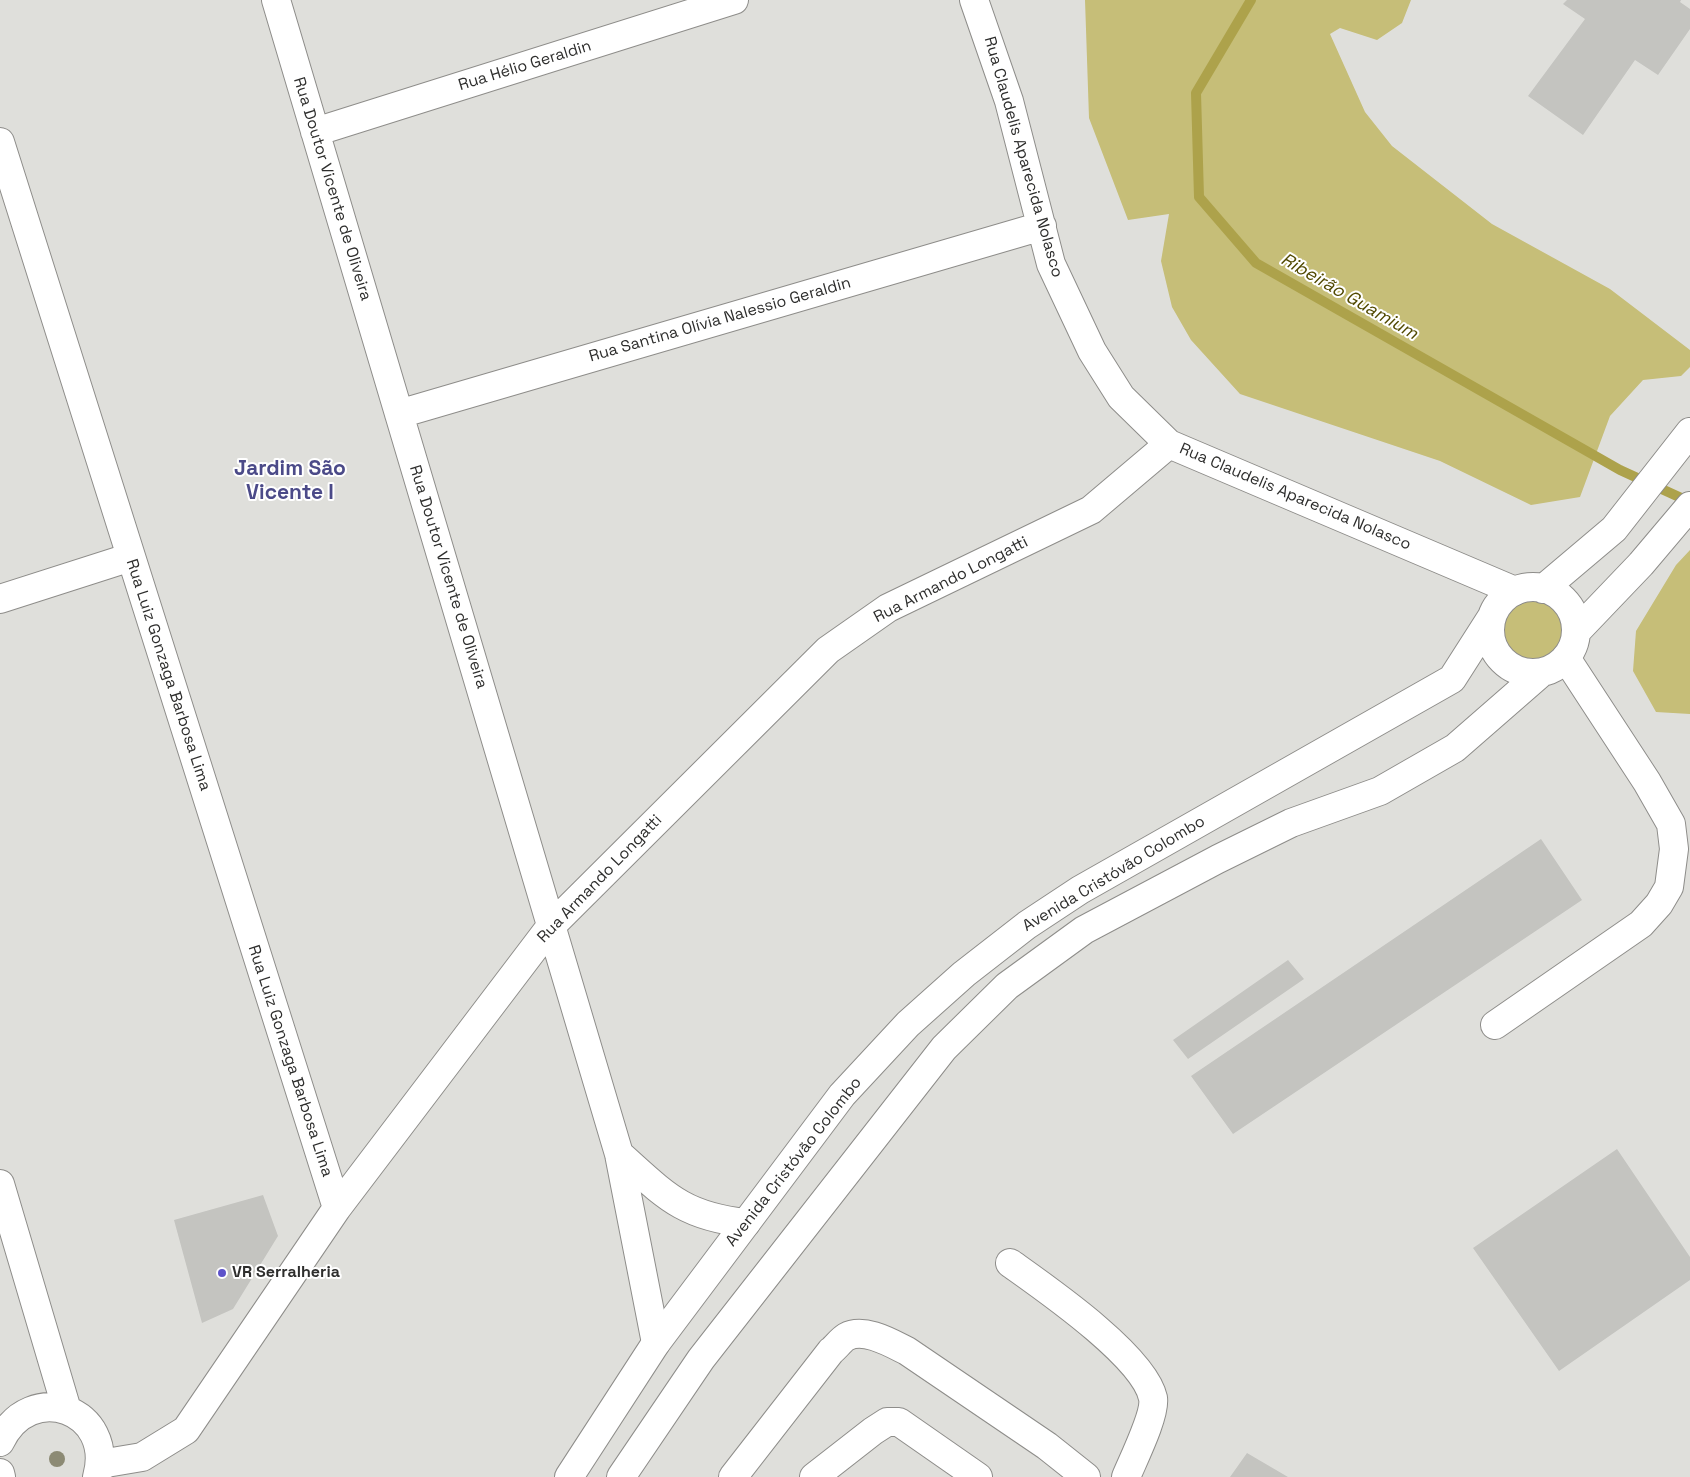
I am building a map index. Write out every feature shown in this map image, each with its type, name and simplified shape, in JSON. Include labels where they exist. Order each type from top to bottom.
[{"type":"street","name":"Rua Doutor Vicente de Oliveira","points":[[276,0],[619,1154],[656,1344]]},
{"type":"street","name":"Rua Hélio Geraldin","points":[[315,132],[734,0]]},
{"type":"street","name":"Rua Claudelis Aparecida Nolasco","points":[[974,0],[1010,101],[1052,264],[1092,351],[1121,397],[1169,444],[1515,591]]},
{"type":"street","name":"Rua Luiz Gonzaga Barbosa Lima","points":[[0,142],[336,1208]]},
{"type":"street","name":"Rua Santina Olívia Nalessio Geraldin","points":[[399,414],[1042,226]]},
{"type":"street","points":[[1543,589],[1614,529],[1690,432]]},
{"type":"street","name":"Rua Armando Longatti","points":[[99,1470],[142,1457],[186,1430],[336,1208],[551,926],[828,650],[888,608],[1092,510],[1169,444]]},
{"type":"street","points":[[1576,632],[1642,564],[1690,506]]},
{"type":"street","points":[[0,599],[131,557]]},
{"type":"street","points":[[1529,588],[1543,589],[1556,594],[1567,604],[1574,617],[1576,632],[1573,646],[1566,658],[1554,668],[1541,673],[1519,671],[1501,659],[1491,640],[1491,618],[1504,598],[1515,591],[1529,588]]},
{"type":"street","name":"Avenida Cristóvão Colombo","points":[[569,1477],[656,1344],[746,1223],[842,1095],[908,1024],[964,974],[1028,925],[1080,890],[1452,679],[1491,618]]},
{"type":"street","points":[[1495,1025],[1641,924],[1664,896],[1669,887],[1673,869],[1674,849],[1671,824],[1647,782],[1566,658]]},
{"type":"street","name":"Avenida Cristóvão Colombo","points":[[621,1477],[701,1359],[944,1048],[1007,986],[1084,930],[1126,908],[1291,824],[1380,792],[1455,748],[1541,673]]},
{"type":"street","points":[[619,1154],[669,1198],[708,1217],[746,1223]]},
{"type":"street","points":[[0,1184],[67,1410]]},
{"type":"street","points":[[1010,1262],[1081,1315],[1138,1369],[1153,1398],[1148,1424],[1126,1477]]},
{"type":"street","points":[[733,1477],[831,1351],[846,1336],[861,1334],[886,1340],[907,1351],[1047,1446],[1086,1477]]},
{"type":"street","points":[[0,1442],[6,1428],[18,1416],[34,1409],[51,1406],[67,1410],[82,1419],[93,1431],[99,1447],[99,1470]]},
{"type":"street","points":[[814,1477],[887,1422],[899,1422],[974,1476]]},
{"type":"street","points":[[0,1473],[1,1477]]},
{"type":"shaded area","points":[[1085,0],[1411,0],[1402,23],[1377,40],[1340,28],[1330,34],[1365,112],[1392,146],[1492,224],[1610,289],[1690,350],[1690,367],[1681,376],[1643,380],[1610,416],[1580,497],[1531,505],[1440,461],[1240,394],[1191,340],[1172,307],[1161,261],[1169,214],[1128,220],[1089,118]]},
{"type":"shaded area","points":[[1690,550],[1690,714],[1656,712],[1633,671],[1636,631],[1676,565]]},
{"type":"shaded area","points":[[1533,600],[1550,605],[1558,613],[1563,630],[1558,647],[1550,655],[1533,660],[1516,655],[1508,647],[1503,630],[1508,613],[1516,605]]},
{"type":"building","points":[[1567,0],[1681,0],[1680,2],[1690,9],[1690,29],[1658,75],[1635,60],[1583,135],[1528,96],[1585,19],[1563,4]]},
{"type":"building","points":[[1541,839],[1582,900],[1233,1134],[1191,1076]]},
{"type":"building","points":[[1288,960],[1304,979],[1188,1059],[1173,1040]]},
{"type":"building","points":[[1617,1149],[1690,1257],[1690,1280],[1559,1371],[1473,1248]]},
{"type":"building","name":"VR Serralheria","points":[[263,1195],[278,1236],[233,1309],[202,1323],[174,1220]]},
{"type":"building","points":[[1247,1453],[1288,1477],[1230,1477]]},
{"type":"waterway","name":"Ribeirão Guamium","points":[[1251,0],[1196,93],[1199,197],[1256,263],[1620,470],[1690,502]]},
{"type":"place","name":"VR Serralheria","points":[[222,1273]]},
{"type":"district","name":"Jardim São Vicente I","points":[[290,481]]}]
